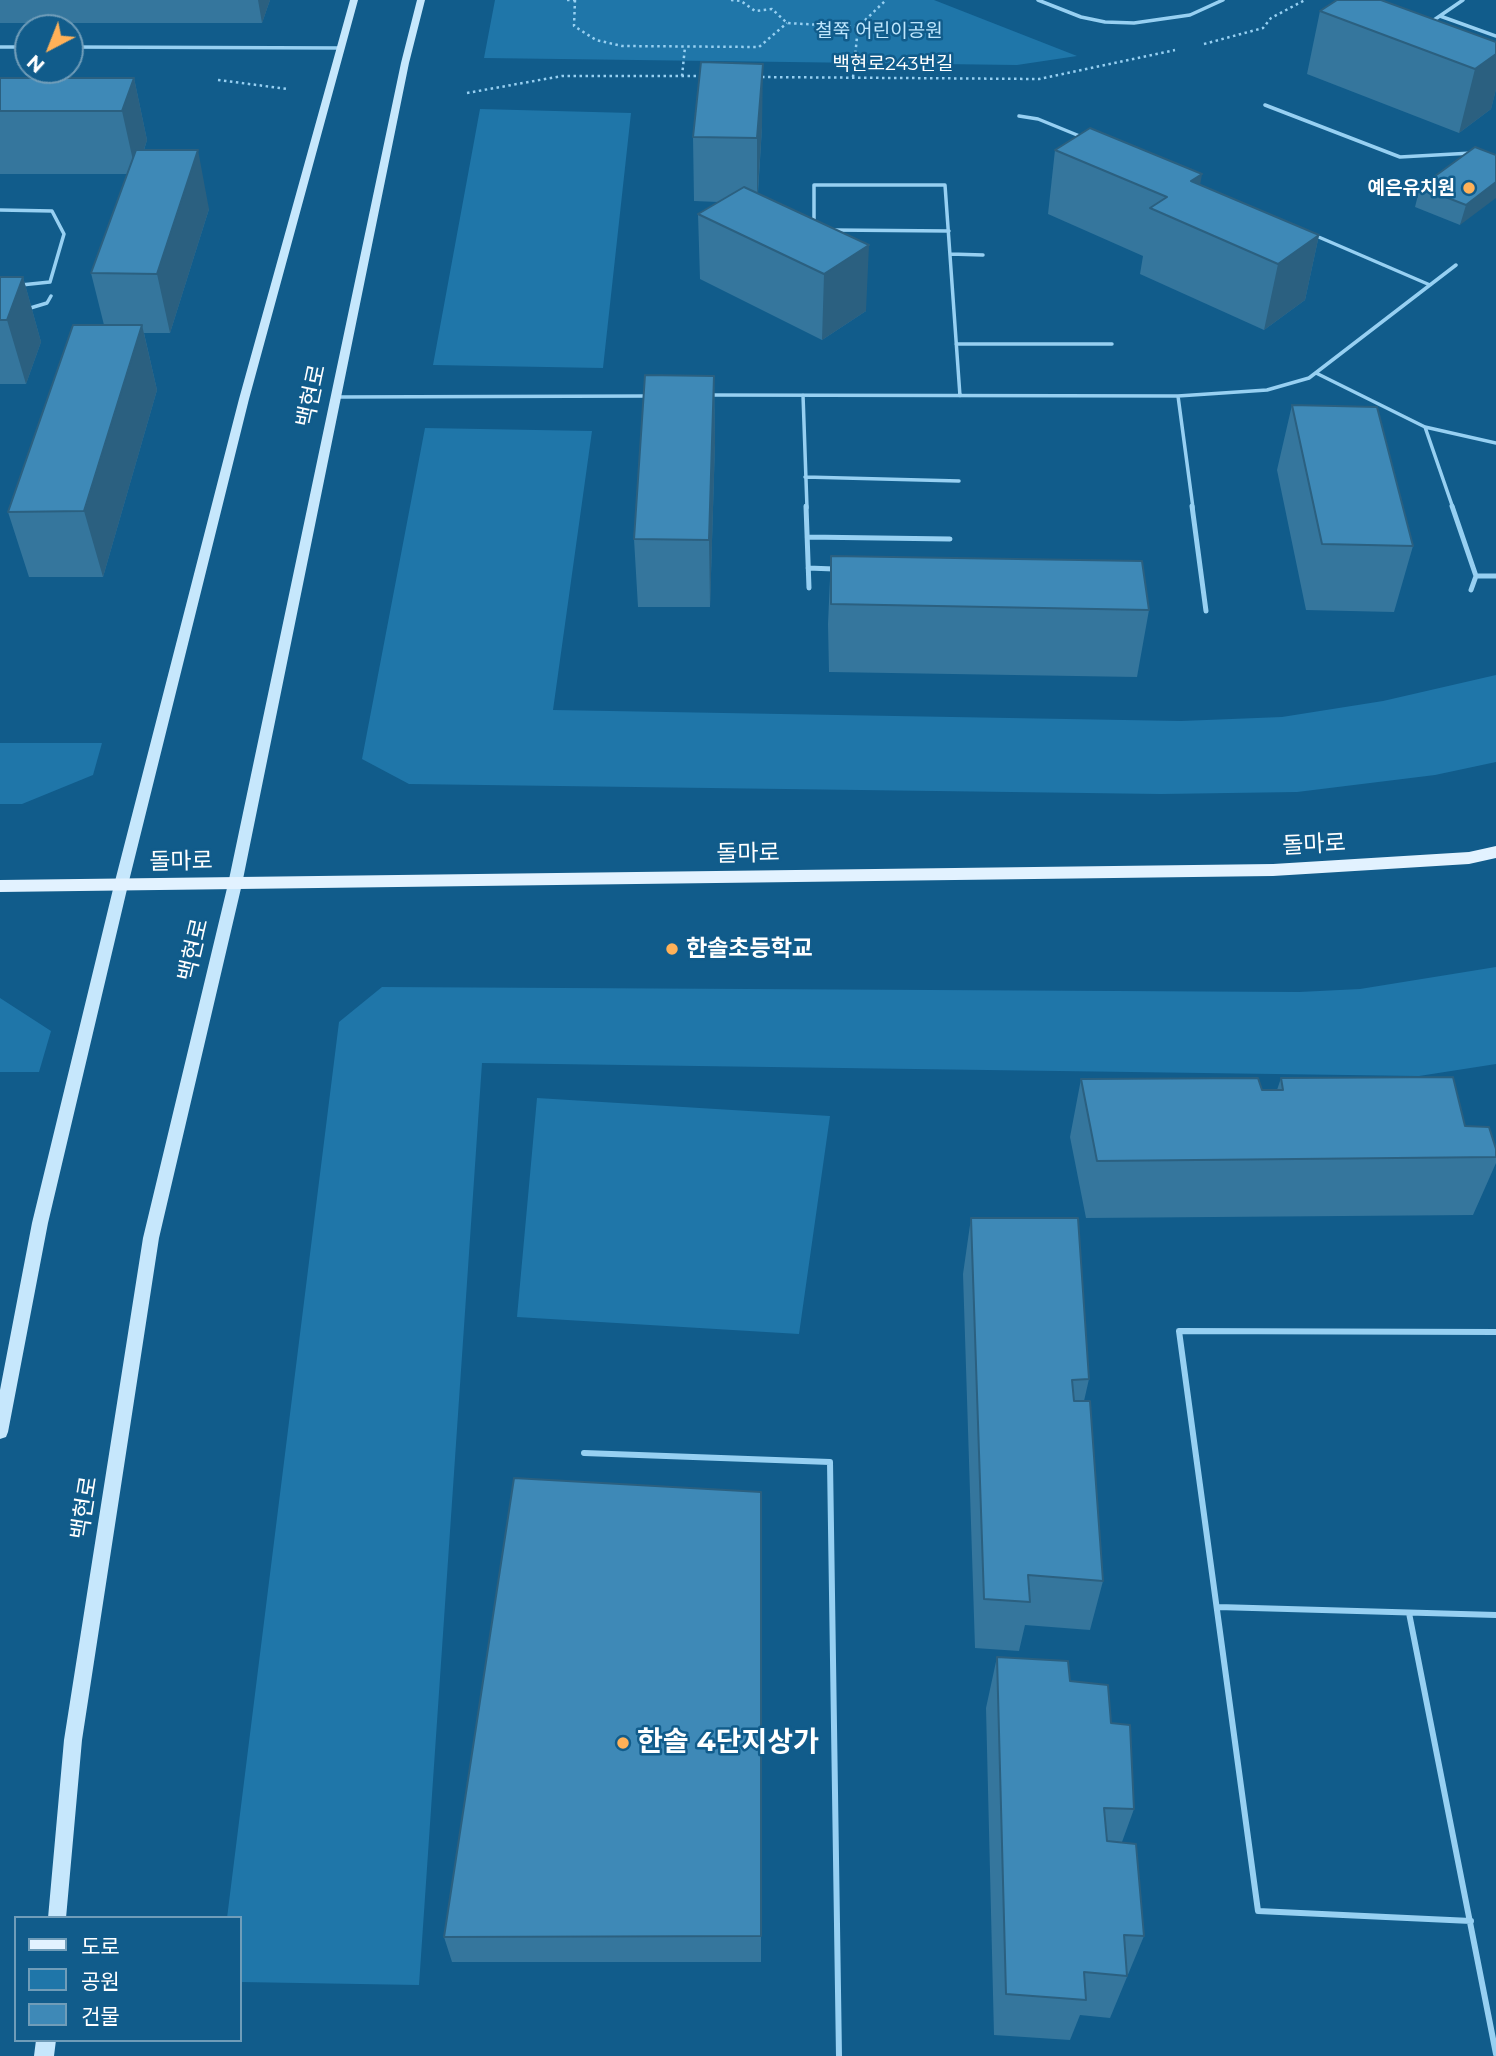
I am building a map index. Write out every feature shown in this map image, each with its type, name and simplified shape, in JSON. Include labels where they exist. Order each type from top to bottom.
[{"type":"main road","points":[[0,1432],[40,1223],[121,885],[244,399],[354,0]]},
{"type":"main road","name":"백현로","points":[[57,1916],[72,1740],[151,1238],[234,884],[405,63],[421,0]]},
{"type":"main road","name":"돌마로","points":[[0,886],[1273,870],[1441,860],[1496,852]]},
{"type":"lane","points":[[1038,0],[1081,17],[1105,22],[1134,23],[1190,15],[1223,0]]},
{"type":"lane","points":[[1430,23],[1463,0]]},
{"type":"lane","points":[[1440,16],[1496,36]]},
{"type":"lane","points":[[84,47],[342,48]]},
{"type":"lane","points":[[1265,104],[1400,158],[1482,153]]},
{"type":"lane","points":[[1019,116],[1038,119],[1090,140]]},
{"type":"lane","points":[[814,230],[814,185],[945,185],[960,396]]},
{"type":"lane","points":[[0,210],[52,211],[64,234],[50,282],[13,286]]},
{"type":"lane","points":[[827,230],[948,231]]},
{"type":"lane","points":[[1304,231],[1430,285]]},
{"type":"lane","points":[[950,254],[982,255]]},
{"type":"lane","points":[[707,396],[1178,397],[1267,390],[1309,378],[1456,265]]},
{"type":"lane","points":[[24,309],[47,303],[51,296]]},
{"type":"lane","points":[[956,344],[1112,344]]},
{"type":"lane","points":[[1316,373],[1425,427],[1496,443]]},
{"type":"lane","points":[[803,395],[809,588]]},
{"type":"lane","points":[[337,397],[652,396]]},
{"type":"lane","points":[[1178,397],[1206,611]]},
{"type":"lane","points":[[1425,427],[1476,576],[1471,590]]},
{"type":"lane","points":[[805,477],[959,481]]},
{"type":"lane","points":[[807,537],[950,539]]},
{"type":"lane","points":[[808,568],[834,569]]},
{"type":"lane","points":[[1476,576],[1496,576]]},
{"type":"lane","points":[[1471,1921],[1258,1911],[1219,1607],[1179,1331],[1496,1332]]},
{"type":"lane","points":[[584,1453],[830,1462],[839,2056]]},
{"type":"lane","points":[[1219,1607],[1496,1615]]},
{"type":"lane","points":[[1409,1613],[1496,2054]]},
{"type":"path","points":[[567,0],[575,0],[574,26],[596,40],[622,46],[759,47],[787,23]]},
{"type":"path","points":[[732,0],[741,1],[755,10],[772,9],[787,23],[858,27]]},
{"type":"path","points":[[853,78],[858,27],[886,0]]},
{"type":"path","points":[[1193,46],[1263,28],[1271,18],[1305,0]]},
{"type":"path","points":[[682,76],[685,47]]},
{"type":"path","name":"백현로243번길","points":[[752,77],[1039,79],[1180,49]]},
{"type":"path","points":[[467,93],[562,76],[712,76]]},
{"type":"path","points":[[215,79],[288,89]]},
{"type":"green space","name":"철쭉 어린이공원","points":[[495,0],[934,0],[1077,56],[1017,65],[484,58]]},
{"type":"green space","points":[[480,109],[631,113],[603,368],[433,365]]},
{"type":"green space","points":[[425,428],[592,431],[553,710],[1181,721],[1282,717],[1383,701],[1496,675],[1496,762],[1435,775],[1297,792],[1161,794],[409,784],[362,759]]},
{"type":"green space","points":[[0,743],[102,743],[93,775],[22,804],[0,804]]},
{"type":"green space","points":[[1496,967],[1496,1064],[1419,1076],[482,1063],[419,1985],[242,1982],[242,1916],[227,1916],[339,1022],[382,987],[1299,992],[1360,989]]},
{"type":"green space","points":[[0,998],[51,1031],[39,1072],[0,1072]]},
{"type":"green space","points":[[537,1098],[830,1116],[799,1334],[517,1317]]},
{"type":"building","points":[[1337,0],[1381,0],[1496,42],[1496,54],[1475,69],[1320,11]]},
{"type":"building","points":[[701,62],[763,64],[757,138],[693,137]]},
{"type":"building","points":[[0,78],[14,78],[14,84],[84,84],[84,78],[134,78],[122,111],[0,111]]},
{"type":"building","points":[[1090,128],[1202,174],[1191,181],[1319,235],[1278,264],[1150,208],[1167,197],[1055,150]]},
{"type":"building","points":[[1475,147],[1496,155],[1496,182],[1466,205],[1420,187]]},
{"type":"building","points":[[136,150],[198,150],[157,274],[91,273]]},
{"type":"building","points":[[744,187],[869,245],[824,274],[698,214]]},
{"type":"building","points":[[0,277],[23,277],[7,320],[0,320]]},
{"type":"building","points":[[73,325],[142,325],[84,511],[8,512]]},
{"type":"building","points":[[645,375],[714,376],[709,540],[634,539]]},
{"type":"building","points":[[1292,405],[1377,407],[1413,546],[1322,544]]},
{"type":"building","points":[[831,556],[1142,561],[1149,610],[831,604]]},
{"type":"building","points":[[1453,1077],[1465,1126],[1489,1127],[1496,1157],[1097,1161],[1081,1079],[1258,1078],[1262,1090],[1283,1090],[1281,1078]]},
{"type":"building","points":[[971,1218],[1078,1218],[1089,1379],[1072,1380],[1074,1401],[1090,1401],[1103,1581],[1028,1575],[1030,1602],[984,1599]]},
{"type":"building","name":"한솔 4단지상가","points":[[514,1478],[761,1492],[761,1936],[444,1937]]},
{"type":"building","points":[[997,1657],[1068,1661],[1070,1681],[1108,1685],[1111,1723],[1130,1725],[1134,1809],[1104,1808],[1107,1841],[1136,1844],[1144,1936],[1124,1935],[1127,1976],[1084,1972],[1086,2000],[1006,1994]]},
{"type":"place","name":"예은유치원","points":[[1469,188]]},
{"type":"place","name":"한솔초등학교","points":[[672,949]]},
{"type":"place","name":"한솔 4단지상가","points":[[623,1743]]}]
